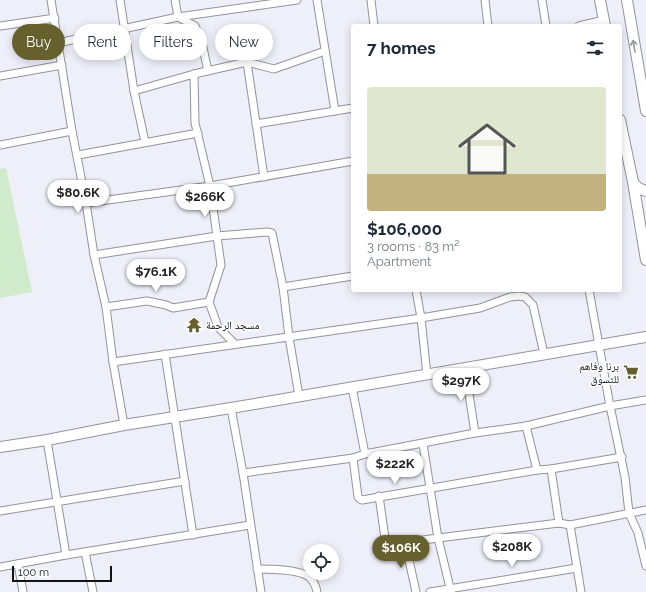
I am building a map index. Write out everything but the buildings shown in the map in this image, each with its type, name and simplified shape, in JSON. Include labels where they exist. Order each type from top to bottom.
[{"type":"street","points":[[52,0],[56,24]]},
{"type":"street","points":[[120,0],[124,24]]},
{"type":"street","points":[[176,0],[178,18]]},
{"type":"street","points":[[234,0],[235,9]]},
{"type":"street","points":[[131,28],[178,18],[283,1],[298,0]]},
{"type":"street","points":[[317,0],[335,111]]},
{"type":"street","points":[[371,0],[374,24]]},
{"type":"street","points":[[484,0],[488,24]]},
{"type":"street","points":[[542,0],[546,24]]},
{"type":"street","points":[[600,0],[605,23]]},
{"type":"street","points":[[626,0],[642,71],[646,112]]},
{"type":"street","points":[[0,26],[55,18]]},
{"type":"street","points":[[178,18],[194,26],[202,43],[208,71]]},
{"type":"street","points":[[134,91],[194,74],[247,62],[274,69],[325,51]]},
{"type":"street","points":[[61,60],[94,255],[106,307],[113,362],[124,425]]},
{"type":"street","points":[[130,60],[134,91],[145,142]]},
{"type":"street","points":[[247,62],[264,177]]},
{"type":"street","points":[[0,75],[62,65]]},
{"type":"street","points":[[194,74],[195,123],[210,186],[222,265],[209,302],[218,327],[236,344]]},
{"type":"street","points":[[256,124],[351,108]]},
{"type":"street","points":[[0,145],[72,131]]},
{"type":"street","points":[[78,155],[145,142],[198,134]]},
{"type":"street","points":[[622,141],[623,151],[633,182],[646,260]]},
{"type":"street","points":[[86,202],[210,186],[351,161]]},
{"type":"street","points":[[633,182],[638,188],[646,191]]},
{"type":"street","points":[[641,230],[643,219],[646,215]]},
{"type":"street","points":[[94,255],[217,236],[267,232],[272,233],[274,236],[283,287],[289,337],[299,396]]},
{"type":"street","points":[[283,287],[351,276]]},
{"type":"street","points":[[416,292],[421,318],[427,375]]},
{"type":"street","points":[[514,292],[519,296]]},
{"type":"street","points":[[589,292],[610,406],[626,477],[630,513],[638,533],[646,566]]},
{"type":"street","points":[[113,362],[421,318],[480,308],[510,297],[519,296],[525,297],[533,305],[544,354]]},
{"type":"street","points":[[106,307],[147,301],[173,308],[209,302]]},
{"type":"street","points":[[0,447],[646,337]]},
{"type":"street","points":[[165,354],[193,535]]},
{"type":"street","points":[[465,368],[475,433]]},
{"type":"street","points":[[352,387],[365,454]]},
{"type":"street","points":[[243,473],[353,458],[365,454],[475,433],[526,426],[610,406],[646,400]]},
{"type":"street","points":[[231,408],[243,473],[261,592]]},
{"type":"street","points":[[526,426],[537,470]]},
{"type":"street","points":[[47,440],[66,555]]},
{"type":"street","points":[[423,444],[438,538],[451,590]]},
{"type":"street","points":[[353,458],[358,497],[360,499],[430,489],[622,456]]},
{"type":"street","points":[[551,469],[559,524]]},
{"type":"street","points":[[0,511],[185,481]]},
{"type":"street","points":[[379,496],[386,546],[405,542],[559,524],[570,525],[646,510]]},
{"type":"street","points":[[0,567],[250,525]]},
{"type":"street","points":[[570,525],[581,592]]},
{"type":"street","points":[[405,542],[416,592]]},
{"type":"street","points":[[86,552],[93,592]]},
{"type":"street","points":[[18,564],[23,592]]},
{"type":"street","points":[[430,592],[451,590],[577,568]]},
{"type":"street","points":[[257,569],[289,571],[308,576],[315,584],[317,592]]},
{"type":"green space","points":[[6,168],[32,292],[0,298],[0,169]]},
{"type":"place","name":"مسجد الرحمة","points":[[194,325]]},
{"type":"place","name":"برنا وفاهم للتسوق","points":[[631,372]]}]
